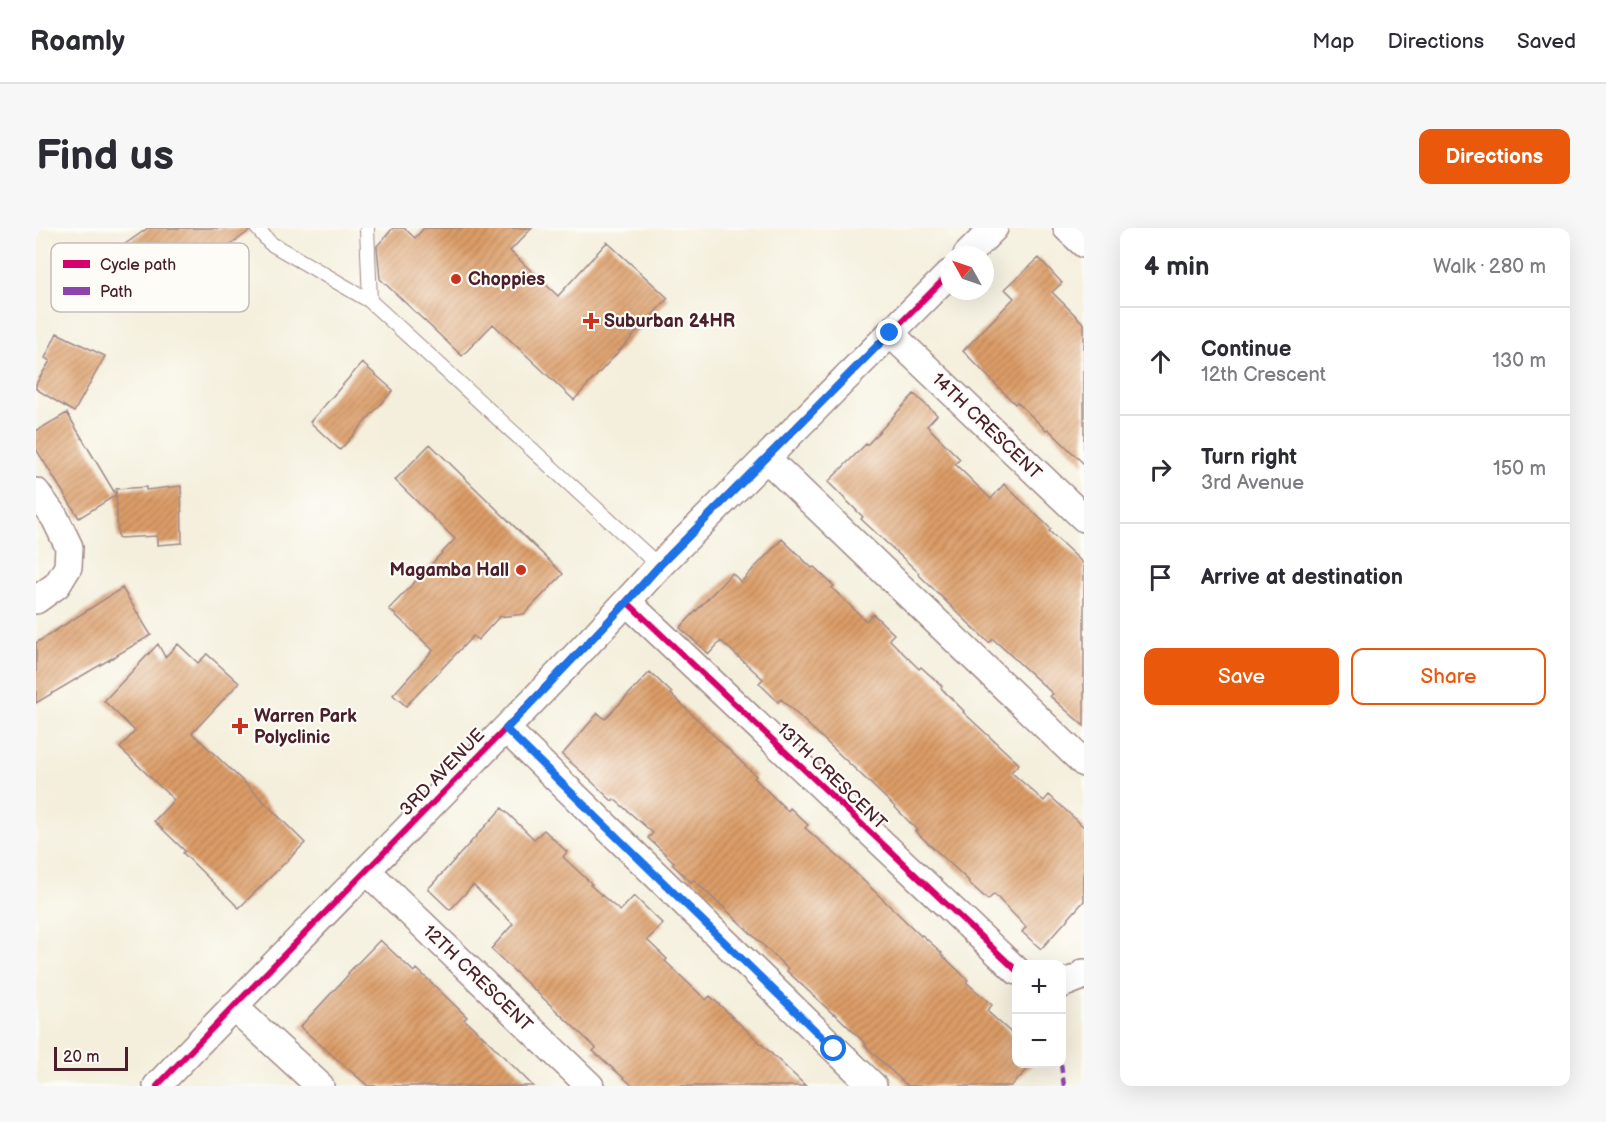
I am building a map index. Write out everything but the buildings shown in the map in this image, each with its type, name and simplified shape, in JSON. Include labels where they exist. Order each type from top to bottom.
[{"type":"street","points":[[976,246],[994,228]]},
{"type":"street","points":[[1067,228],[1084,244]]},
{"type":"street","name":"3RD AVENUE","points":[[157,1086],[506,729],[659,566],[940,283]]},
{"type":"street","name":"14TH CRESCENT","points":[[890,333],[1084,518]]},
{"type":"street","points":[[766,458],[1084,763]]},
{"type":"street","points":[[36,492],[55,518],[69,547],[68,567],[57,585],[36,600]]},
{"type":"street","name":"13TH CRESCENT","points":[[627,602],[1012,967]]},
{"type":"street","points":[[506,729],[873,1086]]},
{"type":"street","name":"12TH CRESCENT","points":[[367,871],[590,1086]]},
{"type":"street","points":[[1066,982],[1084,973]]},
{"type":"street","points":[[233,1006],[321,1086]]},
{"type":"lane","points":[[257,228],[270,243],[370,301],[659,566]]},
{"type":"lane","points":[[367,228],[370,301]]},
{"type":"marked path","points":[[1062,1068],[1064,1086]]},
{"type":"cycle path","points":[[157,1086],[543,691],[659,566],[940,283]]},
{"type":"cycle path","points":[[627,602],[1012,966]]},
{"type":"place","name":"Choppies","points":[[456,279]]},
{"type":"place","name":"Suburban 24HR","points":[[591,321]]},
{"type":"place","name":"Magamba Hall","points":[[521,570]]},
{"type":"place","name":"Warren Park Polyclinic","points":[[240,726]]},
{"type":"route","points":[[834,1049],[506,729],[659,566],[890,333]]}]
